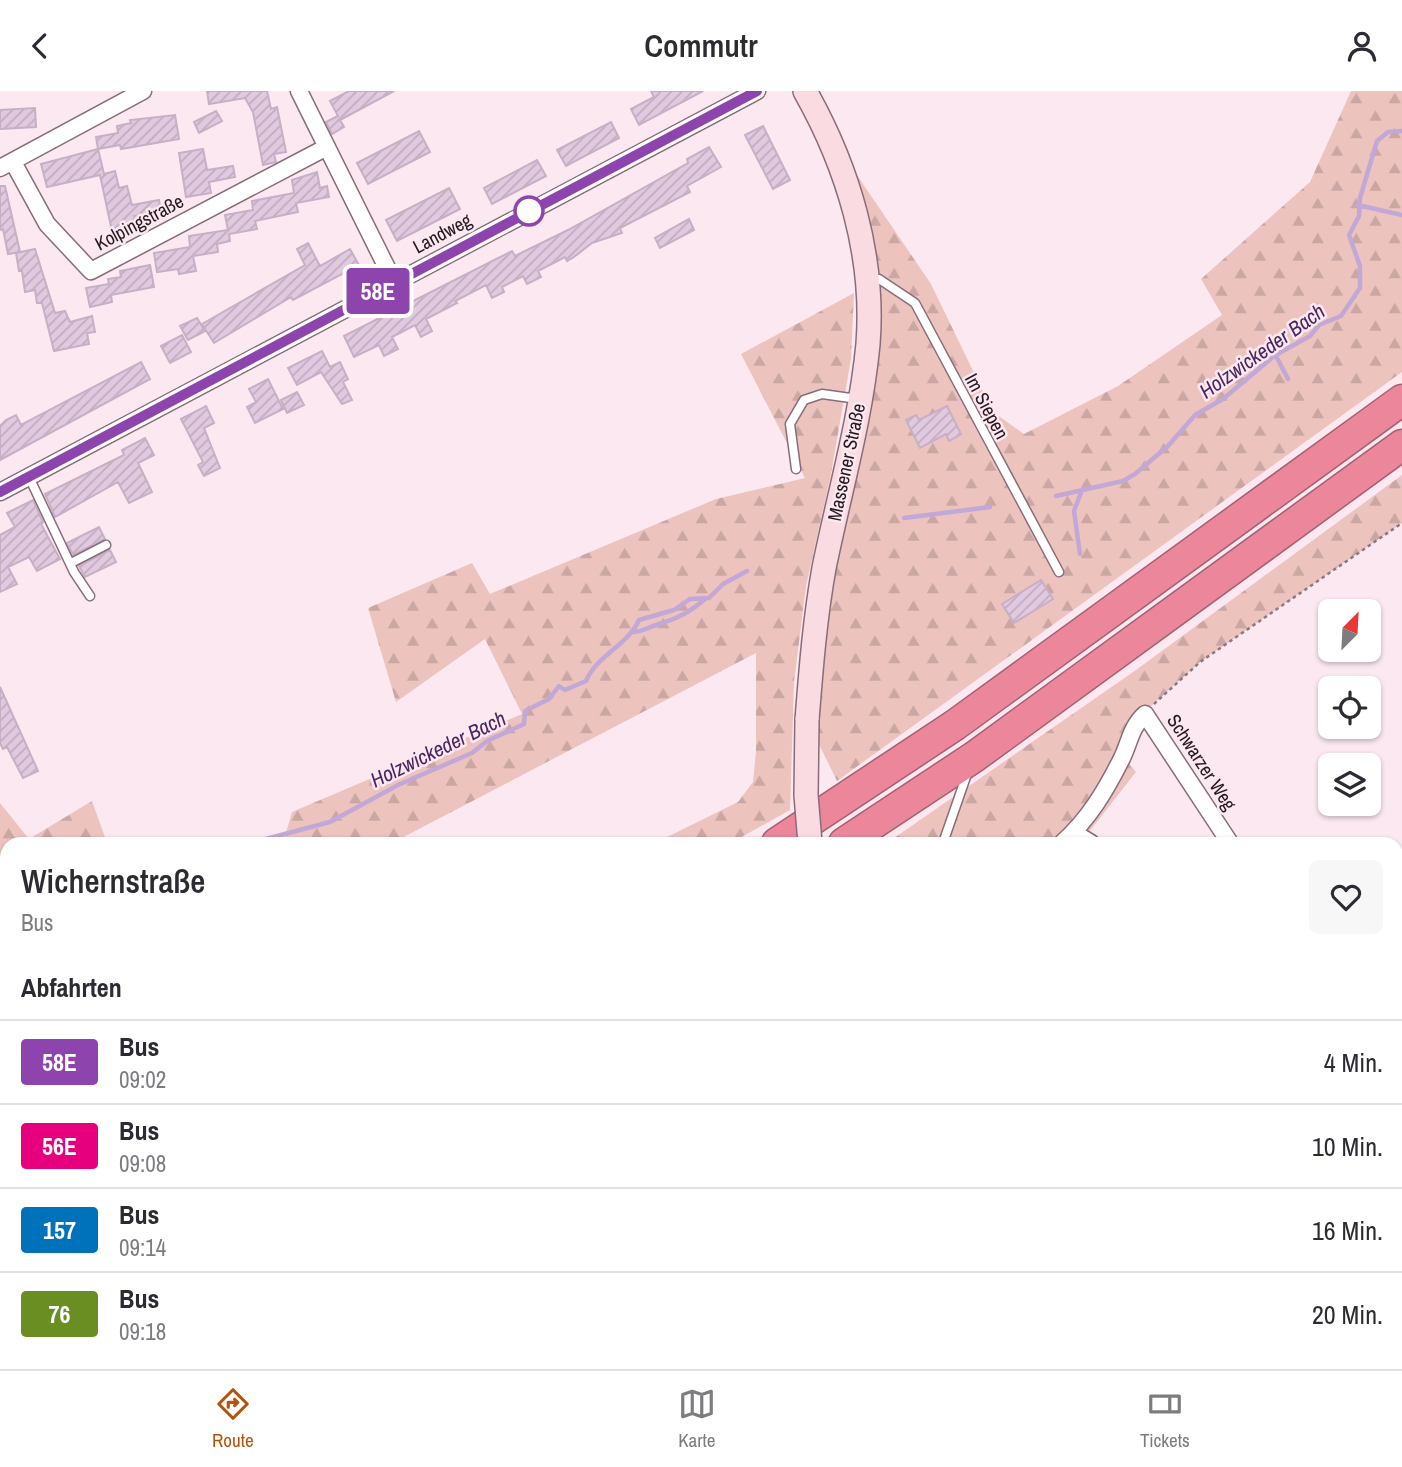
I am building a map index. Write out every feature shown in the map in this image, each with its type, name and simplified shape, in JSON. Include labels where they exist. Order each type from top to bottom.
[{"type":"highway","points":[[786,837],[955,725],[1402,400]]},
{"type":"highway","points":[[853,837],[974,757],[1402,445]]},
{"type":"main road","name":"Massener Straße","points":[[805,91],[830,134],[854,205],[867,279],[868,343],[860,399],[822,582],[813,640],[807,720],[806,795],[810,837]]},
{"type":"street","points":[[6,165],[143,91]]},
{"type":"street","name":"Landweg","points":[[0,492],[757,91]]},
{"type":"street","points":[[300,92],[394,282]]},
{"type":"street","name":"Kolpingstraße","points":[[6,165],[47,224],[91,271],[327,147]]},
{"type":"street","name":"Schwarzer Weg","points":[[1076,834],[1123,756],[1134,723],[1145,715],[1226,837]]},
{"type":"street","points":[[1071,837],[1076,834],[1081,837]]},
{"type":"lane","name":"Im Siepen","points":[[867,279],[879,279],[915,303],[1059,572]]},
{"type":"lane","points":[[796,469],[790,424],[804,400],[822,394],[860,399]]},
{"type":"lane","points":[[29,477],[90,596]]},
{"type":"lane","points":[[71,563],[106,545]]},
{"type":"lane","points":[[945,837],[974,757]]},
{"type":"path","points":[[1145,715],[1200,662],[1402,523]]},
{"type":"green space","points":[[1351,91],[1402,91],[1402,372],[837,781],[807,720],[867,279],[829,134],[931,284],[993,412],[1024,434],[1118,386],[1222,315],[1201,279],[1310,182]]},
{"type":"green space","points":[[854,293],[851,359],[830,479],[806,586],[794,682],[790,810],[742,837],[667,837],[738,802],[753,782],[756,751],[756,653],[403,837],[285,837],[292,812],[522,714],[485,639],[396,702],[368,608],[472,563],[490,594],[716,499],[805,478],[741,354]]},
{"type":"green space","points":[[1402,475],[1402,523],[1200,662],[1149,708],[1123,756],[1136,772],[1085,837],[896,837],[1136,670]]},
{"type":"green space","points":[[92,801],[105,837],[32,837]]},
{"type":"green space","points":[[0,803],[27,837],[0,837]]},
{"type":"building","points":[[207,91],[267,91],[271,109],[277,107],[286,152],[274,154],[276,162],[263,165],[253,112],[245,98],[209,104]]},
{"type":"building","points":[[349,91],[394,91],[340,120],[344,127],[332,134],[326,122],[338,116],[330,101]]},
{"type":"building","points":[[651,91],[703,91],[639,125],[631,109],[654,97]]},
{"type":"building","points":[[35,108],[36,127],[0,129],[0,110]]},
{"type":"building","points":[[216,111],[222,121],[199,133],[194,122]]},
{"type":"building","points":[[175,115],[179,139],[121,149],[120,145],[98,149],[96,137],[118,133],[117,126],[131,123],[130,120]]},
{"type":"building","points":[[611,122],[619,138],[566,166],[557,150]]},
{"type":"building","points":[[763,126],[790,180],[773,189],[745,135]]},
{"type":"building","points":[[419,131],[430,152],[368,184],[357,163]]},
{"type":"building","points":[[709,147],[721,167],[687,186],[690,192],[620,228],[622,233],[592,243],[567,261],[565,257],[538,271],[541,277],[527,284],[523,276],[502,287],[504,292],[492,298],[486,285],[455,301],[457,303],[426,319],[432,331],[421,337],[415,325],[392,337],[398,349],[384,356],[379,345],[354,357],[344,336],[512,251],[515,256],[568,230],[688,163],[687,159]]},
{"type":"building","points":[[98,149],[104,174],[115,171],[119,188],[127,186],[132,205],[159,200],[161,211],[134,216],[138,230],[113,236],[100,175],[47,187],[41,164]]},
{"type":"building","points":[[203,149],[207,170],[233,166],[235,177],[209,182],[211,193],[186,197],[179,153]]},
{"type":"building","points":[[537,160],[546,176],[492,204],[484,188]]},
{"type":"building","points":[[317,172],[320,188],[327,186],[329,197],[296,203],[298,212],[255,221],[257,229],[229,234],[230,241],[217,244],[218,252],[193,256],[196,271],[179,274],[178,269],[157,272],[154,253],[190,247],[189,236],[228,230],[225,215],[253,210],[252,201],[294,193],[292,180]]},
{"type":"building","points":[[0,186],[5,186],[20,252],[8,254],[3,229],[0,230]]},
{"type":"building","points":[[449,188],[460,209],[397,241],[386,220]]},
{"type":"building","points":[[689,219],[694,230],[660,248],[655,238]]},
{"type":"building","points":[[308,243],[320,266],[350,249],[359,265],[293,300],[291,297],[214,343],[202,324],[305,265],[297,249]]},
{"type":"building","points":[[35,249],[55,313],[65,311],[70,322],[92,316],[95,332],[87,333],[89,344],[54,351],[42,303],[37,303],[35,290],[25,292],[22,271],[19,271],[16,253]]},
{"type":"building","points":[[150,265],[154,287],[111,295],[112,302],[90,307],[86,288],[109,284],[108,279],[121,277],[120,271]]},
{"type":"building","points":[[197,318],[205,331],[188,340],[180,326]]},
{"type":"building","points":[[182,335],[191,352],[170,363],[161,346]]},
{"type":"building","points":[[322,351],[330,367],[340,362],[348,379],[343,382],[352,400],[342,404],[321,372],[297,385],[288,368]]},
{"type":"building","points":[[141,362],[150,379],[0,460],[0,426],[6,420],[16,415],[21,425]]},
{"type":"building","points":[[268,379],[283,409],[255,423],[247,407],[256,402],[249,389]]},
{"type":"building","points":[[297,392],[304,405],[287,413],[281,400]]},
{"type":"building","points":[[206,406],[214,423],[204,428],[220,468],[204,476],[198,465],[203,462],[181,419]]},
{"type":"building","points":[[947,406],[961,434],[949,441],[946,434],[920,448],[906,420],[916,415],[919,420]]},
{"type":"building","points":[[145,438],[154,455],[138,463],[152,492],[129,503],[118,482],[55,517],[45,494],[124,455],[122,450]]},
{"type":"building","points":[[33,500],[43,522],[41,524],[60,559],[37,571],[29,557],[8,567],[17,584],[0,592],[0,535],[15,527],[7,513]]},
{"type":"building","points":[[99,527],[105,539],[73,555],[67,543]]},
{"type":"building","points":[[110,550],[116,562],[85,577],[79,566]]},
{"type":"building","points":[[1041,580],[1053,599],[1014,623],[1002,604]]},
{"type":"building","points":[[0,687],[38,771],[23,778],[7,747],[3,749],[0,743]]},
{"type":"waterway","name":"Holzwickeder Bach","points":[[1056,496],[1123,481],[1135,474],[1168,446],[1195,415],[1223,399],[1274,356],[1310,336],[1319,325],[1341,316],[1360,288],[1360,266],[1349,235],[1359,216],[1360,198],[1377,141],[1388,132],[1402,131]]},
{"type":"waterway","points":[[1358,205],[1402,215]]},
{"type":"waterway","points":[[1276,356],[1288,379]]},
{"type":"waterway","points":[[1080,554],[1074,511],[1082,490]]},
{"type":"waterway","name":"Holzwickeder Bach","points":[[904,518],[990,507]]},
{"type":"waterway","name":"Holzwickeder Bach","points":[[274,837],[330,822],[398,785],[472,753],[487,741],[524,724],[525,711],[549,699],[559,686],[565,690],[586,681],[597,664],[628,636],[639,620],[674,610],[690,599],[709,598],[723,584],[747,571]]},
{"type":"waterway","points":[[634,632],[676,618],[705,599]]},
{"type":"bus line","name":"58E","points":[[0,492],[757,91]]}]
